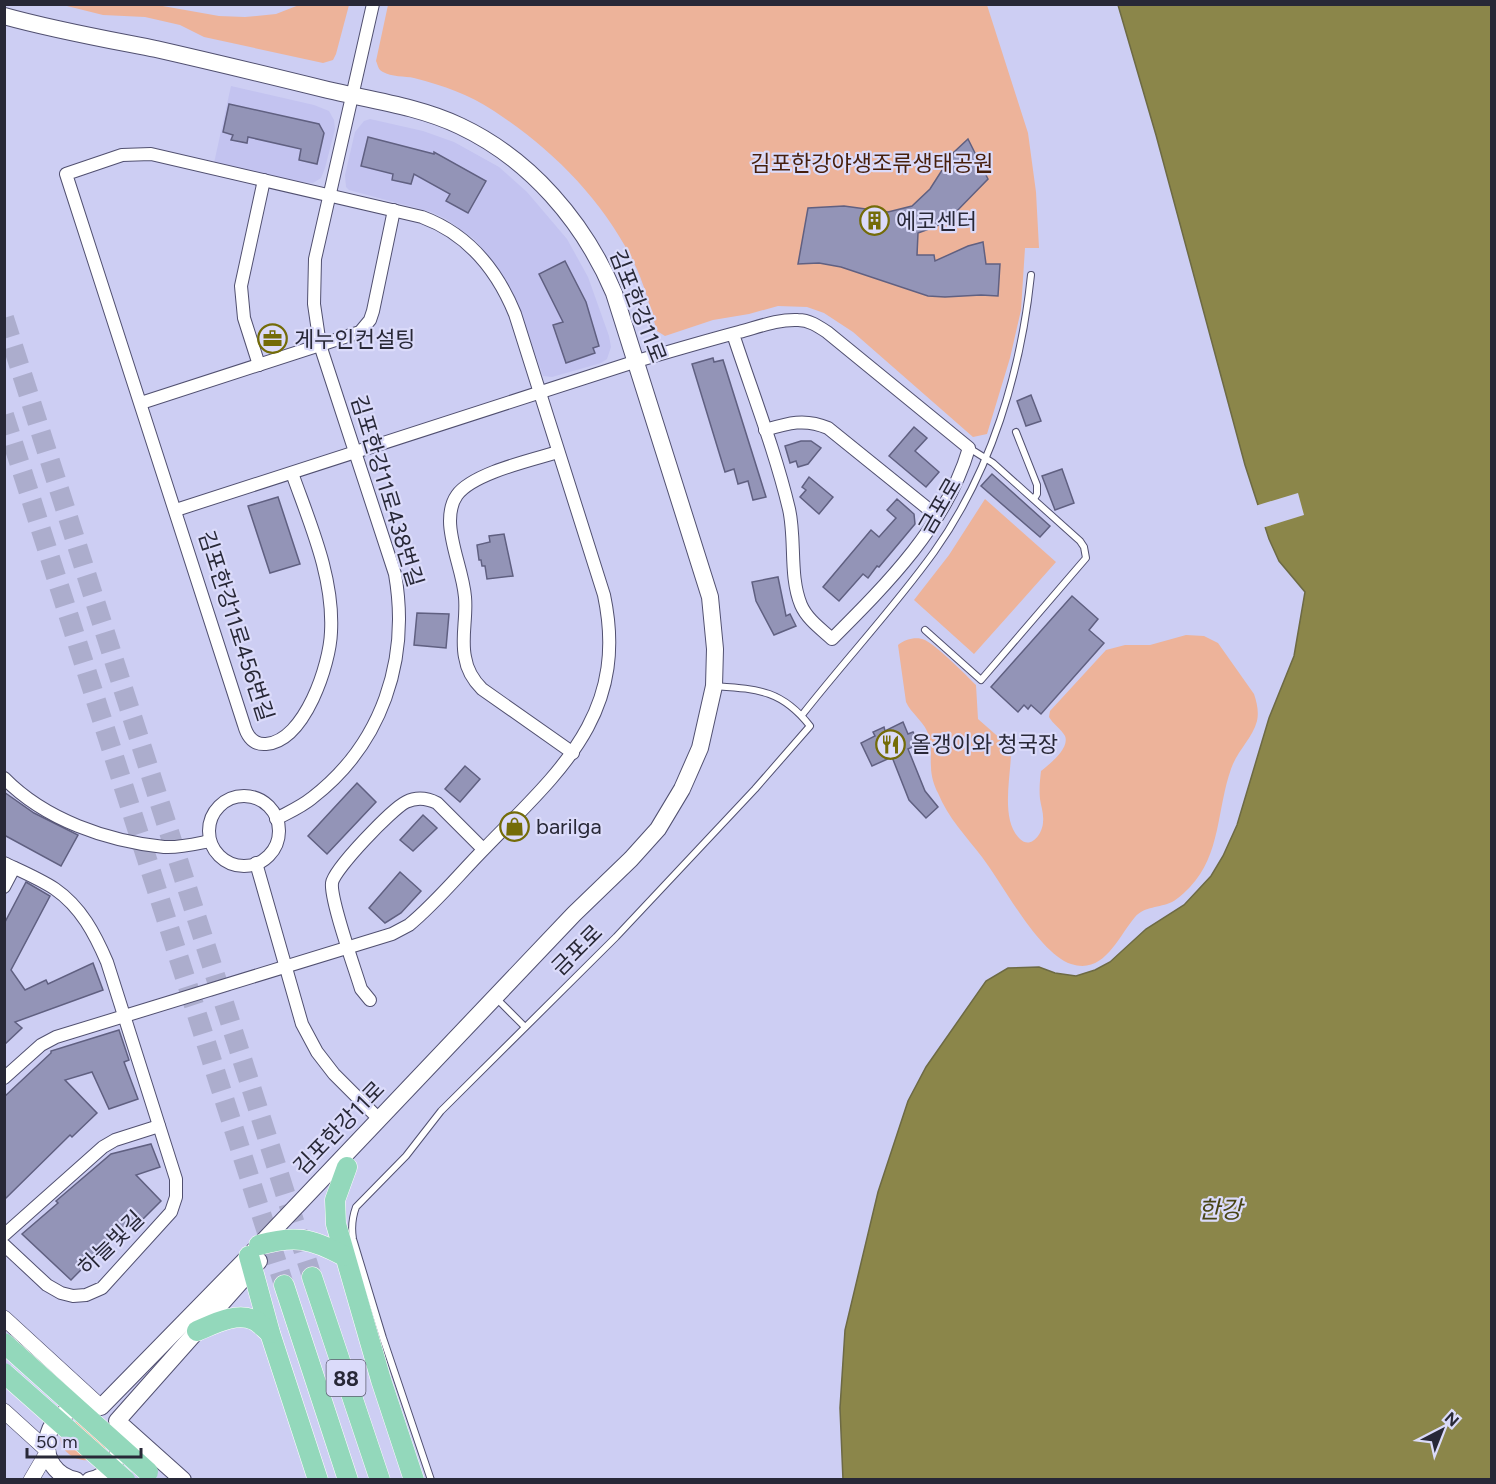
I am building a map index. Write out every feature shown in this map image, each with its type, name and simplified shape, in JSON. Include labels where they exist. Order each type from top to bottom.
[{"type":"highway","points":[[347,1167],[335,1206],[336,1224],[381,1380],[414,1479]]},
{"type":"highway","points":[[318,1479],[270,1333],[253,1256],[279,1239],[302,1239],[320,1243],[344,1256]]},
{"type":"highway","name":"88","points":[[312,1277],[380,1479]]},
{"type":"highway","name":"88","points":[[284,1285],[348,1479]]},
{"type":"highway","points":[[197,1331],[225,1320],[244,1318],[255,1320],[270,1333]]},
{"type":"highway","points":[[4,1342],[152,1476]]},
{"type":"highway","points":[[4,1373],[125,1479]]},
{"type":"main road","name":"김포한강11로","points":[[4,16],[432,115],[461,126],[501,151],[543,186],[573,221],[600,262],[614,293],[710,597],[715,649],[714,686],[700,748],[682,789],[658,829],[379,1119],[253,1256],[101,1407]]},
{"type":"main road","name":"김포한강11로","points":[[279,1239],[579,919],[609,881]]},
{"type":"main road","name":"김포한강11로","points":[[117,1421],[197,1331],[253,1256]]},
{"type":"main road","points":[[73,1479],[61,1473],[53,1464],[48,1451],[49,1429],[65,1412],[77,1408],[101,1407],[183,1479]]},
{"type":"main road","points":[[90,1479],[106,1473],[114,1464],[119,1453],[120,1441],[117,1421]]},
{"type":"street","name":"김포한강11로438번길","points":[[276,819],[312,798],[363,744],[380,713],[394,670],[400,630],[396,583],[388,552],[320,345],[315,323],[315,260],[373,4]]},
{"type":"street","points":[[4,1078],[42,1045],[57,1037],[285,965],[392,934],[409,925],[545,788],[573,753],[591,724],[602,694],[609,657],[609,624],[599,579],[509,299],[487,263],[470,245],[446,227],[422,217],[330,194],[140,153],[122,154],[66,174],[176,510]]},
{"type":"street","points":[[259,365],[244,318],[242,286],[264,180]]},
{"type":"street","points":[[141,403],[360,332],[370,320],[394,210]]},
{"type":"street","name":"김포한강11로456번길","points":[[292,473],[326,577],[331,633],[326,666],[312,700],[296,725],[280,739],[271,743],[259,744],[247,733],[176,510],[637,361],[733,334],[799,320],[817,326],[969,448]]},
{"type":"street","points":[[733,334],[789,511],[800,603],[810,618],[832,639],[900,567],[937,516],[963,468],[969,448]]},
{"type":"street","points":[[765,430],[801,421],[828,428],[937,516]]},
{"type":"street","points":[[558,452],[487,475],[470,483],[457,495],[453,504],[450,525],[465,599],[464,649],[471,676],[482,689],[573,753]]},
{"type":"street","points":[[4,778],[46,811],[96,832],[166,847],[188,846],[210,841]]},
{"type":"street","points":[[253,797],[263,802],[276,819],[279,834],[269,855],[247,866],[235,865],[224,860],[210,841],[209,830],[215,811],[232,798],[253,797]]},
{"type":"street","points":[[370,1000],[361,989],[348,946],[332,890],[334,876],[400,806],[415,799],[437,803],[483,849]]},
{"type":"street","points":[[256,863],[302,1024],[317,1052],[334,1074],[379,1119]]},
{"type":"street","name":"하늘빛길","points":[[4,887],[9,865],[55,889],[81,912],[107,962],[176,1179],[176,1197],[171,1212],[102,1288],[86,1295],[73,1296],[61,1293],[47,1285],[4,1245]]},
{"type":"street","points":[[4,1235],[103,1147],[115,1140],[159,1126]]},
{"type":"street","points":[[4,1317],[101,1407]]},
{"type":"street","points":[[4,1411],[48,1451],[31,1479]]},
{"type":"lane","name":"금포로","points":[[430,1479],[353,1239],[352,1229],[356,1207],[406,1156],[441,1111],[616,937],[810,726],[802,715],[917,575],[958,514],[998,424],[1017,361],[1025,324],[1030,275]]},
{"type":"lane","points":[[1016,432],[1036,485],[1037,494],[1034,499]]},
{"type":"lane","points":[[926,630],[981,680],[1086,558],[1080,541],[985,457],[969,448]]},
{"type":"lane","points":[[714,686],[765,691],[776,695],[802,715]]},
{"type":"lane","points":[[501,1003],[525,1027]]},
{"type":"shaded area","points":[[231,86],[314,105],[329,111],[334,120],[335,129],[321,178],[313,183],[301,182],[214,163]]},
{"type":"shaded area","points":[[370,119],[423,131],[454,142],[499,167],[527,192],[567,239],[588,277],[609,336],[611,347],[607,359],[601,363],[552,377],[543,376],[514,295],[495,264],[474,239],[446,219],[431,212],[349,190],[346,187],[345,175],[355,132],[364,121]]},
{"type":"green space","points":[[63,5],[157,5],[219,16],[245,17],[276,14],[299,5],[349,5],[336,54],[333,60],[323,63],[204,37],[180,25],[145,17],[103,15]]},
{"type":"green space","name":"김포한강야생조류생태공원","points":[[388,5],[987,5],[1028,133],[1036,192],[1039,248],[1025,248],[1021,310],[1010,358],[987,434],[973,437],[853,332],[824,313],[807,307],[778,306],[713,320],[665,336],[657,331],[640,278],[621,238],[591,196],[555,159],[515,126],[475,100],[436,84],[386,74],[380,70],[376,61]]},
{"type":"green space","points":[[985,499],[1056,562],[974,654],[914,600],[949,555]]},
{"type":"green space","points":[[1186,635],[1204,636],[1218,643],[1254,694],[1257,721],[1231,769],[1213,846],[1200,874],[1190,887],[1174,901],[1139,913],[1116,944],[1101,959],[1083,966],[1071,964],[1059,958],[1034,933],[942,802],[932,777],[929,735],[906,702],[898,645],[911,639],[925,640],[944,654],[976,685],[978,719],[1011,748],[1008,795],[1010,820],[1020,839],[1028,843],[1036,839],[1042,826],[1041,771],[1062,751],[1066,741],[1063,733],[1049,717],[1050,711],[1106,650],[1125,645],[1150,645]]},
{"type":"green space","points":[[80,1420],[107,1445],[99,1456],[89,1460],[78,1459],[62,1446],[61,1437],[66,1428]]},
{"type":"water","name":"한강","points":[[1118,5],[1491,5],[1491,1479],[843,1480],[840,1408],[845,1330],[878,1192],[908,1101],[926,1067],[986,981],[1008,968],[1039,967],[1055,973],[1076,976],[1095,970],[1110,962],[1146,929],[1184,905],[1211,876],[1237,825],[1269,718],[1294,656],[1305,592],[1279,561],[1269,539],[1245,465],[1156,135]]},
{"type":"pier","points":[[1298,493],[1304,515],[1262,528],[1255,506]]},
{"type":"building","points":[[229,104],[319,124],[324,133],[317,164],[299,160],[301,149],[248,137],[247,143],[231,140],[233,135],[223,132]]},
{"type":"building","points":[[368,137],[434,154],[434,152],[486,181],[468,213],[446,201],[450,194],[414,174],[411,184],[392,180],[393,174],[361,166]]},
{"type":"building","name":"에코센터","points":[[968,139],[988,179],[952,216],[937,226],[918,233],[917,255],[934,255],[935,261],[968,246],[983,242],[986,264],[1000,264],[998,296],[928,296],[841,267],[819,263],[798,264],[808,208],[844,206],[888,212],[912,206],[930,189],[953,153]]},
{"type":"building","points":[[565,261],[586,302],[599,346],[593,348],[595,353],[566,363],[553,325],[563,322],[539,274]]},
{"type":"building","points":[[713,358],[714,362],[723,360],[766,497],[753,500],[748,481],[738,484],[734,469],[725,472],[692,364]]},
{"type":"building","points":[[1031,395],[1041,421],[1026,426],[1017,401]]},
{"type":"building","points":[[914,427],[927,438],[915,451],[939,472],[926,487],[889,456]]},
{"type":"building","points":[[801,441],[811,441],[821,448],[808,464],[798,467],[796,461],[790,463],[785,446]]},
{"type":"building","points":[[1062,469],[1074,503],[1055,510],[1042,476]]},
{"type":"building","points":[[992,474],[1050,526],[1040,537],[981,486]]},
{"type":"building","points":[[809,477],[833,497],[819,514],[800,497],[806,490],[802,487]]},
{"type":"building","points":[[278,497],[300,564],[270,573],[248,506]]},
{"type":"building","points":[[897,499],[914,514],[915,524],[879,567],[877,566],[868,578],[863,574],[839,601],[823,587],[871,530],[879,537],[896,518],[887,510]]},
{"type":"building","points":[[504,534],[513,576],[487,579],[485,566],[482,566],[479,560],[477,545],[490,542],[489,536]]},
{"type":"building","points":[[778,577],[786,616],[790,614],[796,626],[774,635],[756,601],[752,582]]},
{"type":"building","points":[[1072,596],[1098,619],[1089,630],[1104,643],[1041,714],[1031,705],[1028,709],[1024,705],[1018,712],[991,687]]},
{"type":"building","points":[[417,613],[449,614],[446,648],[414,645]]},
{"type":"building","points":[[903,722],[908,734],[913,732],[919,744],[908,749],[925,791],[938,807],[926,818],[909,800],[892,757],[872,766],[861,743],[875,736],[873,732],[884,727],[885,731]]},
{"type":"building","points":[[465,766],[480,779],[460,802],[445,789]]},
{"type":"building","points":[[357,783],[376,802],[327,854],[308,836]]},
{"type":"building","points":[[4,792],[34,813],[78,835],[61,866],[4,835]]},
{"type":"building","points":[[423,815],[437,828],[413,851],[400,840]]},
{"type":"building","points":[[400,872],[421,891],[401,913],[385,923],[369,908]]},
{"type":"building","points":[[26,882],[50,896],[11,970],[25,990],[46,980],[48,984],[93,963],[103,990],[15,1022],[22,1028],[4,1045],[4,924]]},
{"type":"building","points":[[119,1030],[129,1060],[124,1062],[138,1099],[109,1109],[92,1072],[65,1080],[97,1113],[72,1137],[70,1135],[4,1200],[4,1097],[51,1051]]},
{"type":"building","points":[[151,1144],[160,1167],[136,1175],[161,1201],[137,1225],[131,1219],[71,1280],[22,1234],[58,1203],[56,1201],[111,1154]]},
{"type":"tunnel","points":[[4,318],[312,1277]]},
{"type":"tunnel","points":[[4,415],[284,1285]]},
{"type":"place","name":"에코센터","points":[[875,221]]},
{"type":"place","name":"게누인컨설팅","points":[[273,339]]},
{"type":"place","name":"올갱이와 청국장","points":[[890,744]]},
{"type":"place","name":"barilga","points":[[515,826]]}]
